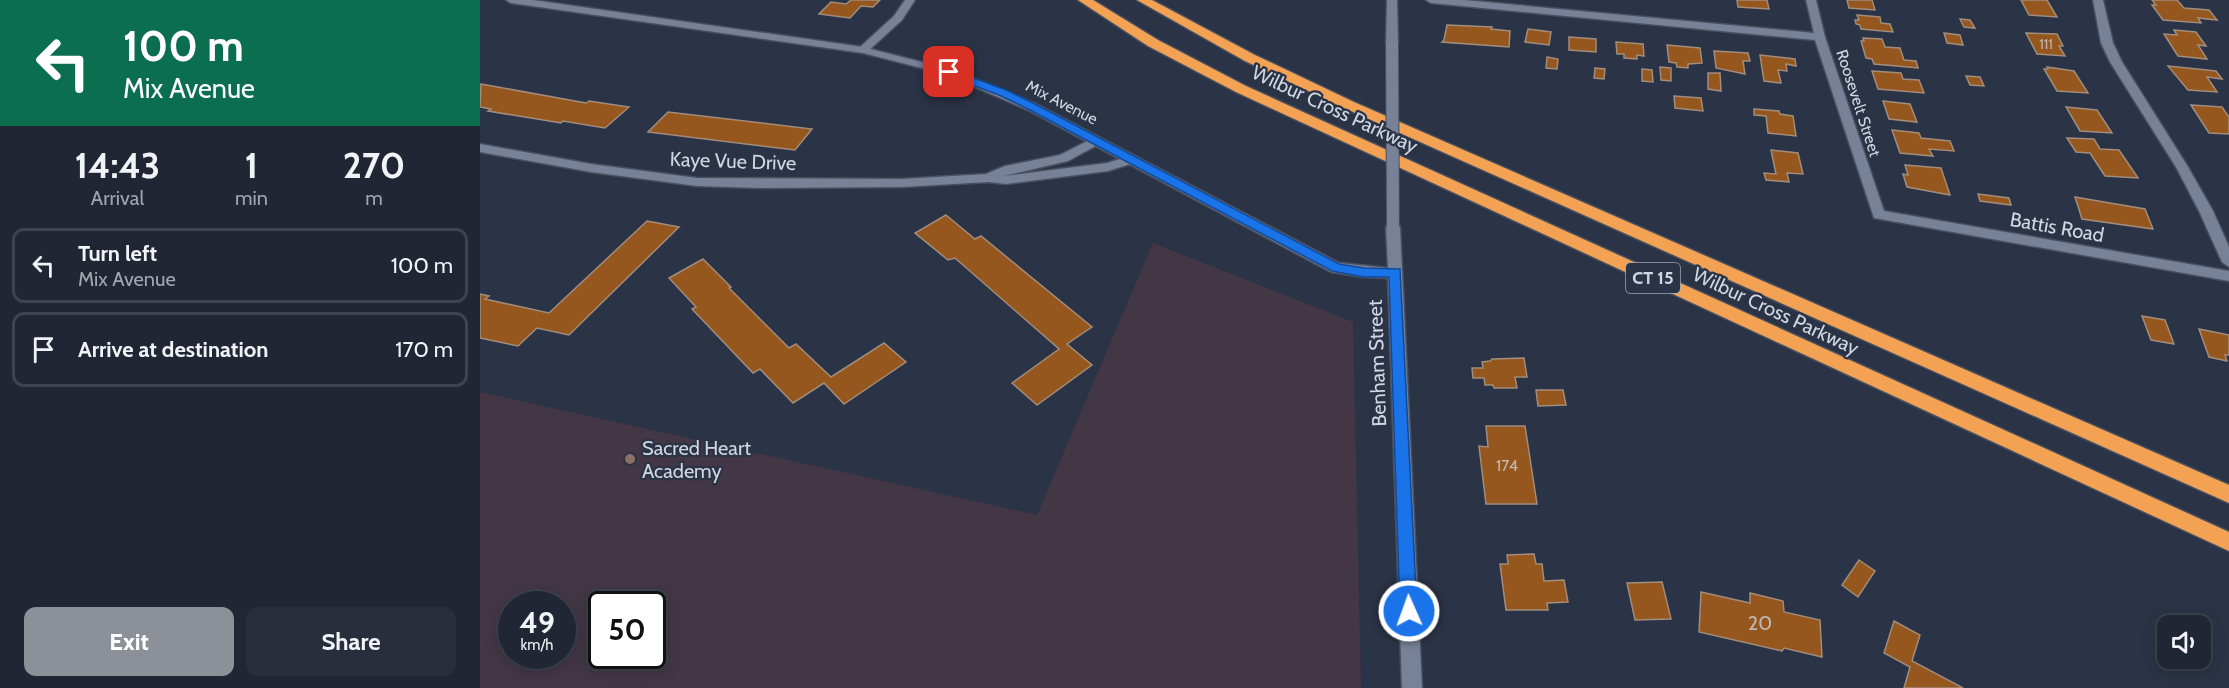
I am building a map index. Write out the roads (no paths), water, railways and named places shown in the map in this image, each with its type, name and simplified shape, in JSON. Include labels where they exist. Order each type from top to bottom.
[{"type":"highway","name":"Wilbur Cross Parkway","points":[[1084,0],[1153,43],[1242,89],[2229,542]]},
{"type":"highway","name":"Wilbur Cross Parkway","points":[[1143,0],[1250,58],[1349,105],[2229,494]]},
{"type":"street","name":"Mix Avenue","points":[[511,0],[863,50],[949,72],[1002,93],[1097,140],[1242,220],[1336,268],[1364,273],[1395,273]]},
{"type":"street","points":[[863,50],[898,18],[910,0]]},
{"type":"street","name":"Benham Street","points":[[1392,0],[1393,226],[1412,688]]},
{"type":"street","points":[[1431,0],[1820,37]]},
{"type":"street","name":"Roosevelt Street","points":[[1811,0],[1820,37],[1879,215]]},
{"type":"street","points":[[2098,0],[2107,43],[2116,62],[2182,167],[2206,211],[2229,262]]},
{"type":"street","name":"Kaye Vue Drive","points":[[988,178],[1005,170],[1064,158],[1097,140]]},
{"type":"street","name":"Kaye Vue Drive","points":[[480,148],[591,168],[697,182],[760,184],[902,183],[988,178],[1006,180],[1108,167],[1133,159]]},
{"type":"street","name":"Battis Road","points":[[1879,215],[2229,276]]},
{"type":"place","name":"Sacred Heart Academy","points":[[630,459]]}]
